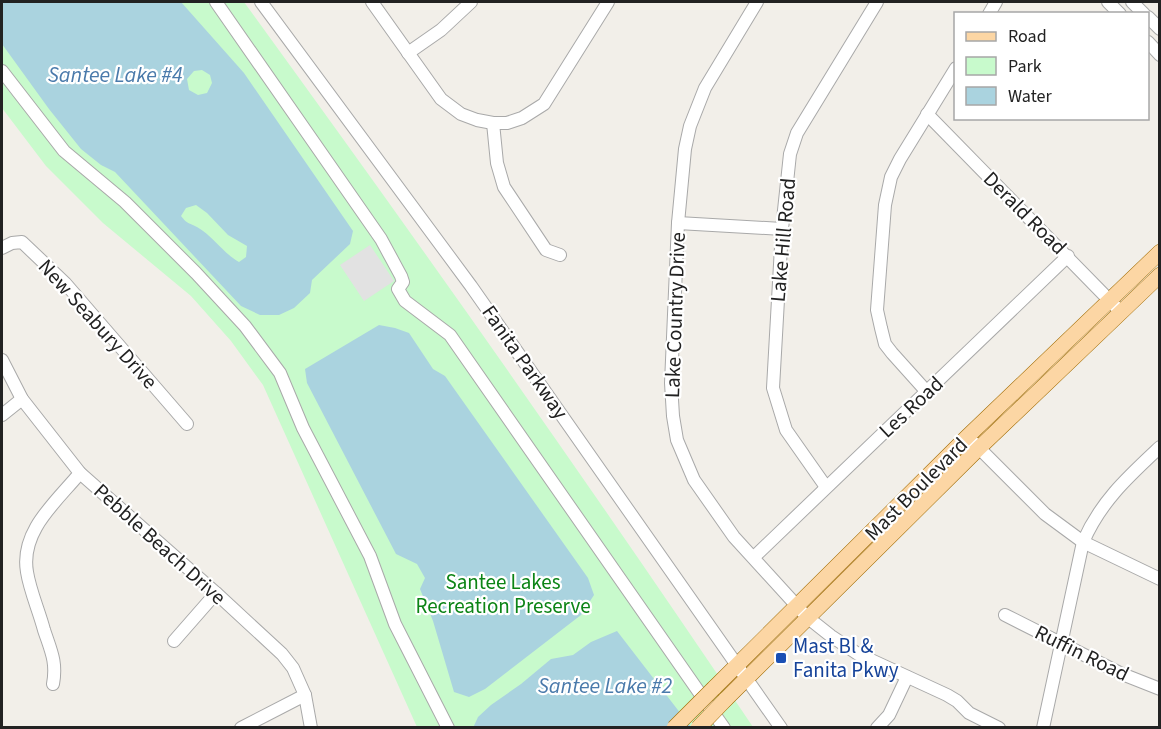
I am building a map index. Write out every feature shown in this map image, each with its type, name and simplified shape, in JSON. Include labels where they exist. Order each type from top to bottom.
[{"type":"main road","name":"Mast Boulevard","points":[[674,728],[737,664],[802,611],[973,443],[1110,300],[1160,252]]},
{"type":"main road","name":"Mast Boulevard","points":[[973,443],[1160,275]]},
{"type":"main road","name":"Mast Boulevard","points":[[698,728],[747,678],[802,611]]},
{"type":"street","points":[[216,2],[381,238],[401,276],[403,282],[398,289],[405,301],[450,335],[724,728]]},
{"type":"street","name":"Fanita Parkway","points":[[261,2],[471,286],[781,728]]},
{"type":"street","points":[[372,2],[447,105],[469,118],[494,123],[507,123],[522,118],[544,104],[608,2]]},
{"type":"street","points":[[408,53],[441,30],[471,2]]},
{"type":"street","name":"Lake Country Drive","points":[[757,2],[705,87],[697,105],[685,149],[678,223],[671,383],[674,428],[694,480],[734,537],[754,556],[802,611],[831,636],[858,654],[947,695],[969,713],[999,728]]},
{"type":"street","name":"Lake Hill Road","points":[[826,487],[786,430],[773,388],[782,229],[790,153],[797,133],[877,2]]},
{"type":"street","points":[[1149,18],[1160,29]]},
{"type":"street","points":[[1149,43],[1160,55]]},
{"type":"street","points":[[2,71],[64,151],[125,202],[196,273],[245,326],[280,373],[303,428],[370,556],[395,624],[448,728]]},
{"type":"street","points":[[927,392],[885,344],[877,310],[887,193],[891,177],[954,71]]},
{"type":"street","name":"Derald Road","points":[[927,114],[1121,312]]},
{"type":"street","points":[[494,123],[497,163],[504,187],[546,250],[560,255]]},
{"type":"street","points":[[678,223],[782,229]]},
{"type":"street","name":"New Seabury Drive","points":[[2,248],[12,243],[22,242],[65,283],[187,424]]},
{"type":"street","name":"Les Road","points":[[754,556],[1068,256]]},
{"type":"street","name":"Pebble Beach Drive","points":[[2,360],[22,399],[80,473],[282,654],[293,668],[305,695],[311,728]]},
{"type":"street","points":[[2,415],[22,399]]},
{"type":"street","points":[[973,443],[1045,514],[1083,542],[1160,579]]},
{"type":"street","points":[[1044,728],[1083,542],[1098,513],[1111,495],[1160,447]]},
{"type":"street","points":[[54,684],[56,667],[28,577],[27,550],[31,536],[39,522],[80,473]]},
{"type":"street","points":[[174,641],[216,593]]},
{"type":"street","name":"Ruffin Road","points":[[1005,615],[1122,674],[1160,689]]},
{"type":"street","points":[[877,728],[889,715],[907,677]]},
{"type":"street","points":[[241,728],[305,695]]},
{"type":"green space","name":"Santee Lakes Recreation Preserve","points":[[2,2],[244,2],[502,362],[753,727],[417,727],[263,385],[231,341],[191,296],[103,223],[46,166],[2,108]]},
{"type":"shaded area","points":[[370,245],[394,281],[364,301],[340,265]]},
{"type":"water","name":"Santee Lake #4","points":[[2,2],[181,2],[244,73],[353,231],[350,244],[312,280],[310,293],[294,308],[279,315],[260,315],[241,306],[115,172],[101,165],[81,149],[2,44]],"holes":[[[202,70],[210,75],[212,83],[207,93],[198,95],[189,90],[187,79],[194,71]],[[196,205],[228,235],[247,246],[246,257],[239,262],[203,231],[185,221],[181,216],[186,208]]]},
{"type":"water","points":[[379,325],[409,333],[433,369],[445,376],[588,578],[594,595],[581,615],[485,689],[469,697],[454,692],[433,621],[420,589],[425,578],[417,564],[396,554],[307,383],[305,369]]},
{"type":"water","name":"Santee Lake #2","points":[[617,631],[691,727],[473,728],[478,717],[491,705],[551,659],[573,655],[591,642]]},
{"type":"place","name":"Mast Bl & Fanita Pkwy","points":[[781,658]]}]
